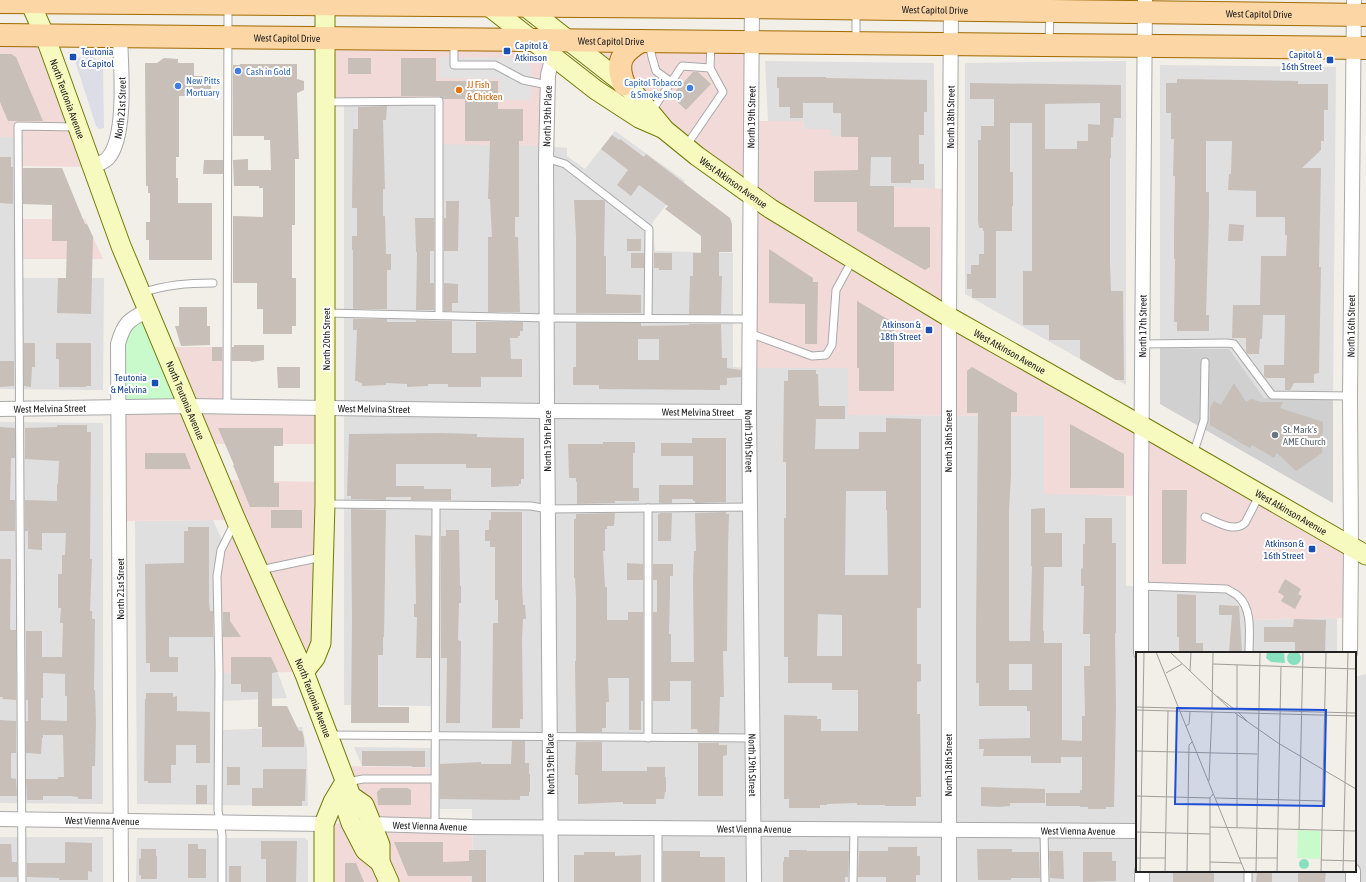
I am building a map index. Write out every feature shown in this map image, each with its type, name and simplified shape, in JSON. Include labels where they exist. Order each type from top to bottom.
[{"type":"main road","name":"West Capitol Drive","points":[[0,2],[30,1],[228,4],[259,2],[856,4],[1050,8],[1145,6],[1358,10]]},
{"type":"main road","name":"North Teutonia Avenue","points":[[30,1],[45,36],[121,246],[140,293],[236,520],[304,672],[348,789],[347,811],[351,823],[365,850],[380,862]]},
{"type":"main road","name":"North 20th Street","points":[[304,672],[315,658],[321,643],[324,557],[326,312],[325,2]]},
{"type":"main road","points":[[485,3],[531,40]]},
{"type":"main road","name":"West Atkinson Avenue","points":[[520,3],[557,42],[596,90],[639,118],[665,130]]},
{"type":"main road","name":"West Capitol Drive","points":[[0,35],[454,39],[531,40],[557,42],[645,40],[1360,48]]},
{"type":"main road","points":[[624,84],[620,71],[621,60],[624,53],[630,47],[645,40]]},
{"type":"main road","name":"West Atkinson Avenue","points":[[557,42],[624,84],[636,95],[665,130],[771,208],[948,317],[1193,455],[1359,551]]},
{"type":"main road","name":"North Teutonia Avenue","points":[[348,789],[364,805],[380,845],[380,862],[389,882]]},
{"type":"main road","points":[[324,882],[324,824],[333,802],[348,789]]},
{"type":"street","name":"North 19th Place","points":[[551,882],[546,158],[548,75],[557,42],[553,3]]},
{"type":"street","name":"North 19th Street","points":[[752,4],[749,412],[754,882]]},
{"type":"street","name":"North 18th Street","points":[[949,882],[948,317],[951,5]]},
{"type":"street","name":"North 17th Street","points":[[1141,652],[1140,586],[1145,6]]},
{"type":"street","name":"North 16th Street","points":[[1350,652],[1350,618],[1359,551],[1350,396],[1360,48],[1358,10]]},
{"type":"street","name":"North 21st Street","points":[[92,167],[108,159],[116,147],[121,124],[120,37]]},
{"type":"street","name":"North 21st Street","points":[[121,882],[118,344],[121,332],[128,320],[148,310]]},
{"type":"street","name":"West Melvina Street","points":[[0,409],[188,406],[749,412]]},
{"type":"street","name":"West Vienna Avenue","points":[[0,818],[324,824]]},
{"type":"street","name":"West Vienna Avenue","points":[[371,824],[472,827],[1136,830]]},
{"type":"lane","points":[[227,407],[228,4]]},
{"type":"lane","points":[[856,4],[856,42]]},
{"type":"lane","points":[[1050,8],[1050,45]]},
{"type":"lane","points":[[454,39],[454,65],[495,65],[523,80],[548,85]]},
{"type":"lane","points":[[645,40],[656,71],[671,82]]},
{"type":"lane","points":[[685,146],[723,92],[710,68],[711,41]]},
{"type":"lane","points":[[651,112],[682,66],[710,68]]},
{"type":"lane","points":[[326,102],[439,102],[439,315]]},
{"type":"lane","points":[[22,882],[18,409],[18,126],[78,127]]},
{"type":"lane","points":[[546,158],[565,164],[649,229],[648,318]]},
{"type":"lane","points":[[326,312],[547,318],[648,318],[749,326],[812,356],[826,355],[832,345],[836,290],[853,259]]},
{"type":"lane","points":[[140,293],[161,286],[182,283],[213,283]]},
{"type":"lane","points":[[1142,344],[1234,344],[1272,395],[1350,396]]},
{"type":"lane","points":[[1193,455],[1204,420],[1205,362]]},
{"type":"lane","points":[[1205,517],[1232,528],[1241,526],[1245,523],[1260,494]]},
{"type":"lane","points":[[325,504],[531,506],[548,509],[750,507]]},
{"type":"lane","points":[[435,825],[436,506]]},
{"type":"lane","points":[[648,508],[648,738]]},
{"type":"lane","points":[[222,882],[222,835],[218,810],[219,673],[216,576],[221,550],[236,520]]},
{"type":"lane","points":[[258,570],[324,557]]},
{"type":"lane","points":[[1140,586],[1227,589],[1239,597],[1247,611],[1250,620],[1249,652]]},
{"type":"lane","points":[[328,735],[752,738]]},
{"type":"lane","points":[[348,789],[363,779],[435,779]]},
{"type":"lane","points":[[658,828],[658,882]]},
{"type":"lane","points":[[853,882],[854,829]]},
{"type":"lane","points":[[1044,830],[1044,882]]},
{"type":"shaded area","points":[[0,35],[45,36],[92,167],[18,166],[18,137],[0,137]]},
{"type":"shaded area","points":[[325,38],[751,41],[751,121],[803,121],[804,129],[831,129],[831,136],[858,137],[857,186],[950,189],[949,317],[1351,547],[1350,618],[1250,620],[1247,611],[1227,589],[1140,586],[1141,496],[1044,494],[1044,416],[848,415],[848,368],[749,368],[750,192],[555,40],[546,146],[439,144],[439,102],[326,102]]},
{"type":"shaded area","points":[[93,57],[103,66],[104,128],[99,129],[96,126],[74,58]]},
{"type":"shaded area","points":[[439,57],[521,58],[531,66],[531,100],[500,100],[500,79],[439,78]]},
{"type":"shaded area","points":[[765,61],[934,63],[935,189],[857,186],[831,136],[831,129],[804,129],[803,121],[768,121]]},
{"type":"shaded area","points":[[1126,61],[1126,385],[965,294],[965,63]]},
{"type":"shaded area","points":[[1160,65],[1336,67],[1333,400],[1264,398],[1228,349],[1160,348]]},
{"type":"shaded area","points":[[439,101],[546,146],[567,148],[567,156],[585,169],[615,131],[685,181],[652,223],[655,251],[733,253],[733,367],[848,368],[848,415],[1044,416],[1044,493],[1126,496],[1126,586],[1227,589],[1239,597],[1250,620],[1337,618],[1337,652],[1136,652],[1136,872],[1356,872],[1356,677],[1366,674],[1366,882],[471,882],[468,877],[473,877],[472,809],[435,809],[435,768],[362,766],[354,747],[431,748],[432,706],[344,705],[344,102]]},
{"type":"shaded area","points":[[0,137],[18,137],[21,278],[104,278],[103,390],[0,389]]},
{"type":"shaded area","points":[[18,219],[85,219],[103,259],[18,259]]},
{"type":"shaded area","points":[[163,347],[227,347],[227,407],[325,408],[325,444],[205,444],[220,480],[325,482],[325,656],[304,672],[219,673],[221,550],[236,520],[120,521],[119,408]]},
{"type":"shaded area","points":[[1160,348],[1229,349],[1264,398],[1333,400],[1333,503],[1160,404]]},
{"type":"shaded area","points":[[0,422],[103,423],[103,804],[0,803]]},
{"type":"shaded area","points":[[213,520],[224,544],[219,672],[278,673],[287,698],[223,701],[223,730],[302,727],[307,748],[308,806],[137,804],[135,521]]},
{"type":"shaded area","points":[[345,766],[436,768],[435,825],[472,827],[473,877],[468,878],[471,882],[324,882],[325,824],[351,823]]},
{"type":"shaded area","points":[[0,837],[103,837],[103,882],[0,882]]},
{"type":"shaded area","points":[[137,838],[305,838],[308,841],[308,882],[136,882]]},
{"type":"green space","points":[[148,310],[188,406],[119,408],[118,344]]},
{"type":"building","points":[[0,54],[11,54],[16,57],[43,121],[8,121],[0,102]]},
{"type":"building","points":[[164,58],[178,59],[178,63],[194,63],[194,76],[211,76],[211,96],[179,96],[179,157],[176,157],[176,178],[178,178],[178,203],[212,203],[212,260],[149,260],[149,240],[146,240],[146,222],[150,222],[150,193],[148,193],[148,186],[146,186],[145,63],[157,63]]},
{"type":"building","points":[[348,58],[371,58],[371,74],[348,74]]},
{"type":"building","points":[[401,58],[436,58],[436,81],[498,81],[498,109],[523,109],[523,141],[519,141],[519,217],[515,217],[515,237],[518,237],[520,312],[488,312],[488,237],[492,237],[490,199],[488,199],[490,141],[465,141],[465,99],[443,99],[439,96],[401,96]]},
{"type":"building","points":[[297,64],[297,79],[304,81],[304,90],[297,93],[299,159],[295,159],[295,225],[292,225],[292,278],[296,278],[296,326],[292,326],[292,334],[263,334],[263,309],[257,309],[257,283],[233,283],[233,216],[263,217],[263,188],[259,188],[259,186],[234,186],[233,160],[248,159],[248,170],[271,170],[270,140],[264,140],[264,136],[233,136],[233,65]]},
{"type":"building","points":[[693,72],[698,72],[711,84],[686,110],[671,96]]},
{"type":"building","points":[[777,77],[927,80],[927,112],[924,112],[924,135],[919,135],[919,164],[924,164],[924,180],[911,180],[911,183],[891,183],[891,157],[871,157],[870,186],[894,186],[894,227],[930,227],[930,267],[925,270],[857,231],[857,202],[814,202],[814,171],[858,170],[858,137],[841,137],[841,113],[833,113],[833,103],[803,103],[803,118],[790,118],[790,107],[779,107],[779,88],[777,88]]},
{"type":"building","points":[[1177,79],[1298,81],[1298,84],[1328,84],[1328,110],[1324,110],[1324,141],[1321,141],[1321,150],[1302,168],[1321,168],[1319,373],[1314,374],[1314,383],[1294,383],[1290,390],[1285,390],[1285,378],[1266,378],[1264,376],[1264,365],[1284,365],[1285,315],[1263,315],[1262,339],[1260,339],[1259,354],[1248,354],[1246,352],[1246,338],[1232,338],[1233,305],[1260,305],[1261,256],[1286,256],[1287,235],[1285,235],[1285,217],[1256,217],[1256,191],[1228,190],[1229,174],[1231,174],[1232,141],[1206,141],[1206,192],[1209,192],[1209,215],[1206,315],[1209,315],[1209,331],[1177,331],[1177,322],[1174,322],[1174,139],[1171,139],[1171,113],[1166,113],[1166,83],[1177,83]]},
{"type":"building","points":[[970,83],[1121,85],[1121,118],[1114,118],[1113,137],[1111,137],[1110,264],[1111,291],[1123,291],[1124,380],[1116,380],[1080,359],[1080,340],[1049,340],[1049,325],[1023,325],[1023,271],[1032,271],[1032,123],[1010,123],[1010,172],[1013,172],[1012,231],[996,231],[996,298],[972,298],[972,289],[967,289],[967,274],[971,274],[971,265],[979,265],[979,254],[984,254],[984,231],[983,228],[979,228],[978,221],[978,140],[981,140],[981,126],[994,126],[994,99],[970,99]],"holes":[[[1100,103],[1100,125],[1088,124],[1088,141],[1077,141],[1077,149],[1045,149],[1045,104]]]},
{"type":"building","points":[[387,106],[386,120],[383,120],[385,189],[383,189],[383,216],[385,216],[386,254],[391,254],[391,270],[387,270],[387,309],[353,309],[352,236],[357,236],[357,208],[352,208],[353,129],[358,129],[358,107]]},
{"type":"building","points":[[612,135],[619,140],[620,139],[644,157],[646,154],[730,218],[732,224],[732,252],[719,252],[719,276],[722,276],[721,314],[689,314],[690,276],[693,276],[693,253],[701,253],[701,236],[665,209],[668,206],[639,185],[631,196],[617,185],[628,170],[601,149]]},
{"type":"building","points":[[0,157],[11,157],[11,167],[13,167],[13,204],[0,203]]},
{"type":"building","points":[[204,160],[223,160],[223,174],[203,174]]},
{"type":"building","points":[[23,168],[62,168],[85,224],[87,224],[93,237],[91,314],[57,313],[58,278],[66,278],[67,241],[52,241],[52,205],[23,204]]},
{"type":"building","points":[[574,200],[605,201],[604,256],[606,256],[606,294],[641,295],[641,313],[576,313],[576,236]]},
{"type":"building","points":[[446,201],[459,201],[458,251],[444,251],[444,218],[446,218]]},
{"type":"building","points":[[415,218],[434,218],[434,251],[430,251],[430,283],[434,283],[434,310],[416,310],[417,252]]},
{"type":"building","points":[[1229,224],[1244,225],[1243,241],[1228,241]]},
{"type":"building","points":[[627,239],[641,239],[641,251],[627,251]]},
{"type":"building","points":[[769,249],[813,278],[813,282],[818,282],[817,344],[805,344],[805,304],[769,303]]},
{"type":"building","points":[[631,253],[644,253],[644,268],[631,268]]},
{"type":"building","points":[[654,253],[672,253],[672,270],[659,270],[659,268],[654,268]]},
{"type":"building","points":[[444,283],[458,284],[458,303],[452,303],[452,311],[444,311]]},
{"type":"building","points":[[857,301],[894,323],[894,391],[859,391],[859,368],[857,368]]},
{"type":"building","points":[[179,307],[207,307],[207,326],[210,326],[210,345],[181,346],[175,326],[179,326]]},
{"type":"building","points":[[353,319],[387,319],[387,322],[416,322],[416,320],[452,321],[452,353],[476,353],[476,322],[523,322],[523,331],[520,331],[520,336],[518,336],[518,338],[510,338],[511,359],[522,359],[522,377],[481,377],[481,387],[448,387],[448,384],[428,384],[428,386],[407,387],[407,384],[386,383],[386,385],[362,386],[362,383],[355,381],[357,330],[353,330]]},
{"type":"building","points":[[576,323],[641,323],[641,326],[721,324],[722,358],[727,358],[727,368],[741,370],[741,377],[727,378],[727,385],[720,385],[720,390],[599,389],[599,385],[573,385],[573,367],[576,367]],"holes":[[[638,339],[659,339],[659,360],[638,360]]]},
{"type":"building","points":[[24,343],[35,343],[35,367],[32,367],[31,387],[24,386]]},
{"type":"building","points":[[56,343],[91,343],[91,386],[59,387],[59,359],[56,359]]},
{"type":"building","points":[[234,345],[264,345],[264,360],[252,362],[232,361],[232,347],[234,347]]},
{"type":"building","points":[[212,347],[222,347],[222,361],[212,361]]},
{"type":"building","points":[[0,361],[14,361],[14,386],[0,387]]},
{"type":"building","points":[[277,367],[300,367],[300,388],[278,388]]},
{"type":"building","points":[[972,367],[1017,393],[1017,412],[1011,412],[1009,641],[1030,641],[1032,566],[1031,509],[1045,508],[1045,533],[1062,533],[1062,567],[1044,567],[1043,631],[1044,643],[1062,643],[1062,740],[1082,741],[1082,716],[1085,716],[1084,666],[1090,666],[1090,634],[1083,634],[1084,586],[1081,586],[1081,569],[1083,568],[1083,544],[1085,544],[1085,518],[1112,518],[1112,543],[1116,543],[1116,709],[1114,807],[1106,807],[1106,809],[1088,809],[1088,807],[1080,806],[1046,806],[1046,793],[1080,793],[1080,790],[1082,790],[1082,757],[1061,757],[1061,763],[1031,763],[1031,756],[983,756],[984,749],[979,749],[979,739],[1030,738],[1030,711],[1027,711],[1027,706],[979,706],[979,683],[976,683],[978,413],[967,413],[967,371]],"holes":[[[1009,664],[1032,664],[1032,690],[1009,690]]]},
{"type":"building","points":[[788,370],[816,370],[816,374],[818,374],[819,406],[845,406],[845,419],[816,419],[815,449],[859,449],[859,432],[886,432],[886,418],[921,419],[921,608],[917,608],[917,664],[921,664],[921,681],[917,682],[917,714],[920,714],[921,797],[916,797],[916,806],[857,805],[857,803],[827,804],[820,805],[820,808],[789,808],[789,799],[784,799],[784,715],[817,716],[817,719],[821,719],[821,731],[858,731],[858,690],[832,690],[832,683],[788,683],[788,657],[784,657],[784,518],[786,518],[786,462],[783,462],[784,381],[788,381]],"holes":[[[846,491],[886,491],[888,575],[845,575]],[[818,614],[842,615],[842,656],[817,656]]]},
{"type":"building","name":"St. Mark's AME Church","points":[[1234,383],[1246,402],[1251,399],[1261,402],[1283,402],[1280,408],[1323,422],[1322,453],[1296,471],[1277,453],[1274,458],[1252,445],[1250,448],[1210,425],[1210,408],[1214,401],[1221,405]]},
{"type":"building","points":[[1070,424],[1124,454],[1124,488],[1070,488]]},
{"type":"building","points":[[57,425],[87,425],[87,432],[91,432],[90,559],[92,559],[90,611],[92,611],[92,619],[95,619],[95,766],[92,766],[92,799],[78,799],[78,797],[70,796],[43,796],[43,800],[27,800],[26,779],[58,779],[58,777],[64,777],[63,735],[43,735],[41,754],[26,753],[26,721],[28,721],[28,700],[26,700],[26,631],[42,631],[42,657],[62,657],[63,623],[60,623],[61,608],[58,608],[58,574],[62,574],[62,555],[65,555],[66,533],[42,533],[42,550],[28,549],[28,531],[25,531],[25,500],[57,501],[59,461],[25,459],[25,428],[57,427]],"holes":[[[43,673],[65,674],[67,721],[41,720]]]},
{"type":"building","points":[[0,427],[15,428],[15,458],[11,458],[10,500],[15,500],[15,531],[0,531]]},
{"type":"building","points":[[218,428],[283,428],[283,446],[274,446],[274,483],[279,483],[279,507],[250,507]]},
{"type":"building","points":[[349,434],[477,434],[477,437],[524,438],[524,479],[521,479],[521,484],[519,484],[519,486],[491,487],[491,468],[466,468],[466,464],[396,464],[396,486],[424,486],[424,489],[451,489],[451,500],[411,500],[411,497],[386,497],[386,500],[351,499],[351,496],[347,496]]},
{"type":"building","points":[[692,438],[726,438],[726,502],[695,503],[693,499],[672,499],[672,503],[659,503],[659,485],[693,485],[693,456],[661,456],[661,443],[692,443]]},
{"type":"building","points":[[603,442],[635,442],[635,453],[633,453],[633,488],[639,488],[639,501],[577,504],[576,478],[569,478],[568,444],[603,444]]},
{"type":"building","points":[[145,453],[185,453],[191,469],[145,469]]},
{"type":"building","points":[[1162,490],[1187,490],[1186,564],[1162,564]]},
{"type":"building","points":[[351,509],[386,510],[384,637],[383,655],[378,655],[378,707],[409,707],[409,723],[351,723]]},
{"type":"building","points":[[271,510],[302,510],[302,528],[271,528]]},
{"type":"building","points":[[491,512],[522,512],[522,586],[523,605],[525,605],[526,619],[523,619],[523,719],[520,719],[520,728],[492,728],[493,623],[498,623],[498,600],[495,600],[495,547],[490,547],[490,541],[485,541],[485,530],[489,530]]},
{"type":"building","points":[[726,512],[726,514],[729,514],[727,651],[723,651],[724,697],[720,697],[719,733],[698,733],[697,729],[691,729],[691,681],[670,681],[670,701],[653,701],[653,612],[657,612],[657,580],[653,580],[653,564],[673,564],[673,576],[670,576],[669,634],[671,634],[671,662],[694,662],[693,580],[694,551],[696,551],[695,513]]},
{"type":"building","points":[[615,513],[614,526],[607,526],[607,529],[605,529],[605,551],[603,551],[605,587],[607,587],[607,620],[628,620],[628,612],[643,612],[643,701],[641,701],[641,730],[629,730],[629,678],[608,678],[609,702],[606,702],[606,728],[602,728],[602,732],[576,732],[576,597],[574,578],[574,519],[576,519],[576,514]]},
{"type":"building","points":[[659,513],[672,513],[671,541],[658,541]]},
{"type":"building","points":[[188,527],[209,527],[209,601],[210,611],[213,611],[213,637],[169,637],[169,657],[178,657],[178,672],[150,672],[150,663],[146,663],[145,564],[184,563],[184,531],[188,531]]},
{"type":"building","points":[[446,530],[459,530],[461,586],[458,640],[461,641],[460,723],[446,723],[447,658],[441,658],[441,536],[446,536]]},
{"type":"building","points":[[415,535],[431,536],[431,658],[416,658],[417,617],[414,617],[414,604],[416,604]]},
{"type":"building","points":[[0,559],[11,559],[10,628],[11,630],[16,630],[16,700],[2,699],[3,697],[0,697]]},
{"type":"building","points":[[627,563],[643,564],[643,580],[627,580]]},
{"type":"building","points":[[1285,579],[1301,589],[1298,594],[1302,596],[1295,609],[1281,601],[1284,596],[1278,592]]},
{"type":"building","points":[[1177,594],[1196,595],[1196,643],[1203,643],[1203,652],[1179,652],[1179,637],[1177,637]]},
{"type":"building","points":[[1219,605],[1239,606],[1242,652],[1229,652],[1232,615],[1219,615]]},
{"type":"building","points":[[223,612],[230,612],[230,621],[241,637],[223,637]]},
{"type":"building","points":[[1294,619],[1326,620],[1325,652],[1295,652],[1295,642],[1264,642],[1264,627],[1293,627]]},
{"type":"building","points":[[231,657],[271,657],[278,672],[272,673],[272,706],[287,706],[299,731],[302,731],[304,747],[262,747],[262,727],[258,727],[258,692],[241,692],[241,684],[231,684]]},
{"type":"building","points":[[146,693],[173,693],[173,697],[177,696],[177,711],[210,712],[210,763],[196,763],[196,745],[176,745],[176,765],[171,765],[171,783],[148,783],[148,781],[144,781]]},
{"type":"building","points":[[0,720],[16,721],[16,753],[11,753],[11,778],[16,779],[17,796],[0,796]]},
{"type":"building","points":[[512,741],[525,741],[525,763],[529,763],[530,774],[529,796],[520,796],[520,800],[440,799],[440,764],[481,762],[481,764],[511,764]]},
{"type":"building","points":[[576,742],[602,742],[602,771],[647,771],[647,767],[665,767],[666,792],[664,799],[656,799],[656,804],[623,804],[623,802],[578,804],[578,775],[575,775]]},
{"type":"building","points":[[698,743],[719,743],[719,745],[727,745],[727,755],[723,756],[723,796],[698,796]]},
{"type":"building","points":[[362,751],[425,751],[425,767],[362,766]]},
{"type":"building","points":[[227,767],[240,767],[240,785],[227,785]]},
{"type":"building","points":[[263,769],[306,769],[305,801],[302,801],[302,806],[252,806],[252,788],[263,788]]},
{"type":"building","points":[[196,785],[207,785],[207,804],[196,804]]},
{"type":"building","points":[[981,787],[1045,789],[1045,803],[1010,803],[1010,806],[998,807],[981,806]]},
{"type":"building","points":[[381,788],[407,788],[411,790],[411,805],[378,805],[377,792]]},
{"type":"building","points":[[261,841],[297,841],[296,882],[266,882],[266,859],[261,859]]},
{"type":"building","points":[[65,842],[92,843],[92,872],[88,871],[88,880],[59,880],[59,878],[27,877],[27,863],[65,863]]},
{"type":"building","points":[[394,842],[443,842],[443,862],[469,861],[469,850],[486,850],[486,882],[472,882],[472,876],[408,876]]},
{"type":"building","points":[[0,844],[11,844],[12,862],[17,862],[17,877],[0,877]]},
{"type":"building","points":[[188,844],[198,844],[198,849],[206,849],[206,878],[188,878]]},
{"type":"building","points":[[888,847],[917,847],[917,856],[920,856],[920,875],[916,875],[916,882],[886,882],[886,877],[858,877],[859,851],[888,851]]},
{"type":"building","points":[[141,849],[156,849],[157,879],[141,879],[141,875],[139,875],[139,858],[141,859]]},
{"type":"building","points":[[977,849],[1012,849],[1012,852],[1039,852],[1040,878],[978,880]]},
{"type":"building","points":[[789,850],[849,851],[848,877],[845,877],[845,882],[783,882],[783,862],[784,857],[789,857]]},
{"type":"building","points":[[663,851],[700,851],[700,857],[725,857],[725,882],[663,882]]},
{"type":"building","points":[[1049,851],[1063,851],[1064,879],[1050,878]]},
{"type":"building","points":[[584,852],[615,852],[615,856],[641,855],[641,882],[574,882],[574,855],[584,855]]},
{"type":"building","points":[[1083,852],[1112,852],[1112,861],[1116,861],[1116,881],[1083,882]]},
{"type":"building","points":[[345,863],[356,863],[364,882],[345,882]]},
{"type":"building","points":[[229,866],[241,866],[241,882],[229,882]]},
{"type":"building","points":[[1173,872],[1214,872],[1214,882],[1173,882]]},
{"type":"building","points":[[1257,872],[1272,872],[1272,882],[1256,882]]},
{"type":"building","points":[[1298,872],[1326,872],[1325,882],[1298,882]]},
{"type":"place","name":"Capitol & Atkinson","points":[[507,51]]},
{"type":"place","name":"Teutonia & Capitol","points":[[73,57]]},
{"type":"place","name":"Capitol & 16th Street","points":[[1330,60]]},
{"type":"place","name":"Cash in Gold","points":[[238,71]]},
{"type":"place","name":"New Pitts Mortuary","points":[[178,86]]},
{"type":"place","name":"Capitol Tobacco & Smoke Shop","points":[[690,88]]},
{"type":"place","name":"JJ Fish & Chicken","points":[[459,90]]},
{"type":"place","name":"Atkinson & 18th Street","points":[[929,330]]},
{"type":"place","name":"Teutonia & Melvina","points":[[155,383]]},
{"type":"place","name":"St. Mark's AME Church","points":[[1275,435]]},
{"type":"place","name":"Atkinson & 16th Street","points":[[1312,549]]}]
